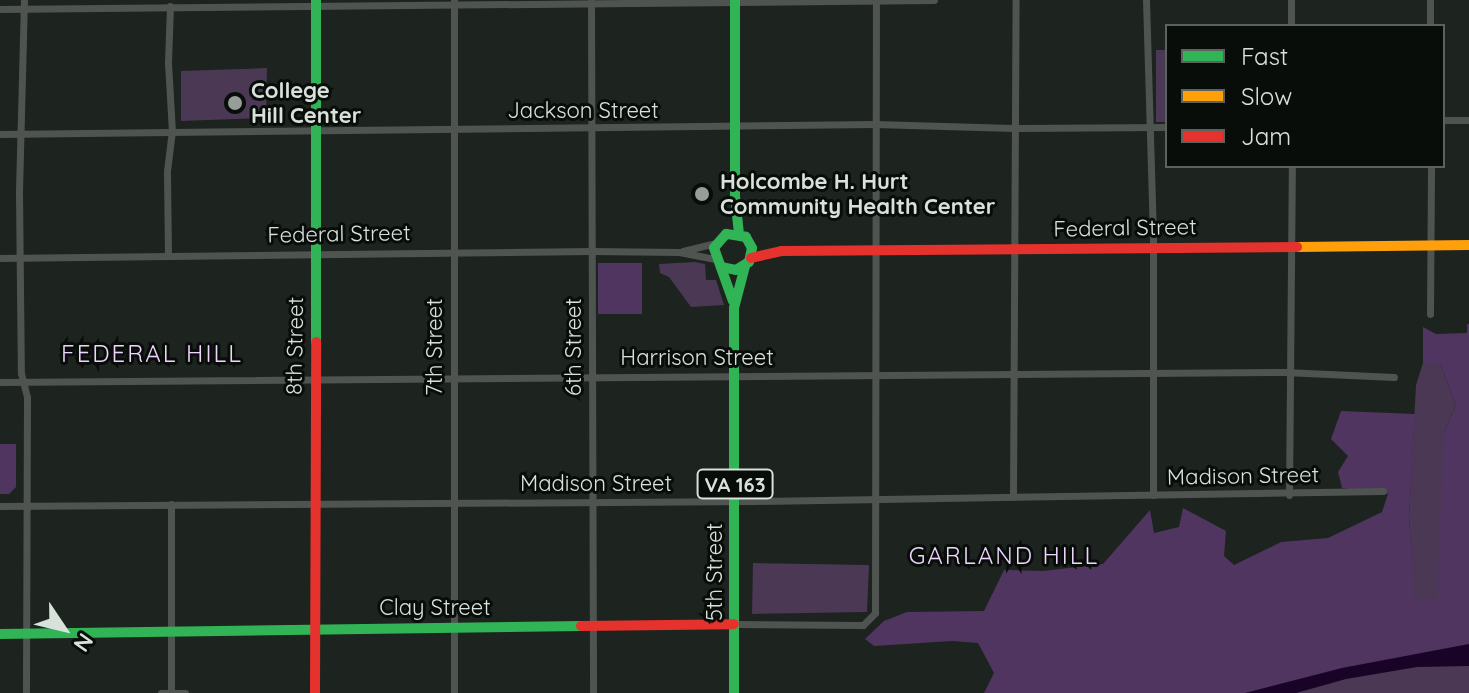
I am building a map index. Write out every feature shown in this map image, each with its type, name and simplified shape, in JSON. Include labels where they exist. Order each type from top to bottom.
[{"type":"street","points":[[0,9],[23,4],[170,6],[934,0]]},
{"type":"street","points":[[1013,497],[1016,0]]},
{"type":"street","points":[[1146,0],[1151,127],[1153,495]]},
{"type":"street","points":[[1291,0],[1291,24]]},
{"type":"street","points":[[1430,0],[1430,24]]},
{"type":"street","points":[[735,1],[735,196],[739,233],[751,244],[748,262],[736,270],[718,263],[716,243],[726,234],[735,196]]},
{"type":"street","points":[[876,1],[877,500]]},
{"type":"street","name":"6th Street","points":[[591,2],[593,693]]},
{"type":"street","name":"7th Street","points":[[454,3],[454,693]]},
{"type":"street","points":[[23,4],[20,369],[27,397],[26,693]]},
{"type":"street","name":"8th Street","points":[[315,693],[316,4]]},
{"type":"street","points":[[168,256],[167,171],[172,132],[170,6]]},
{"type":"street","points":[[1445,120],[1469,120]]},
{"type":"street","name":"Jackson Street","points":[[0,134],[875,124],[1013,128],[1165,127]]},
{"type":"street","points":[[1289,495],[1292,168]]},
{"type":"street","points":[[1430,314],[1431,168]]},
{"type":"street","points":[[726,234],[739,233]]},
{"type":"street","name":"Federal Street","points":[[0,258],[679,252],[716,243]]},
{"type":"street","name":"Federal Street","points":[[751,244],[781,251],[1469,245]]},
{"type":"street","name":"Federal Street","points":[[748,262],[781,251]]},
{"type":"street","name":"Federal Street","points":[[679,252],[718,263]]},
{"type":"street","name":"5th Street","points":[[734,693],[734,308],[748,262]]},
{"type":"street","name":"5th Street","points":[[718,263],[734,308]]},
{"type":"street","name":"Harrison Street","points":[[0,382],[1153,373],[1394,377]]},
{"type":"street","name":"Madison Street","points":[[0,506],[877,500],[1383,491]]},
{"type":"street","name":"Clay Street","points":[[0,634],[315,628],[863,625],[870,622],[875,613],[877,500]]},
{"type":"street","points":[[171,504],[171,691]]},
{"type":"street","points":[[161,693],[185,693]]},
{"type":"shaded area","points":[[1156,50],[1165,50],[1165,122],[1156,122]]},
{"type":"shaded area","points":[[267,68],[266,118],[181,121],[181,71]]},
{"type":"shaded area","points":[[598,263],[642,263],[642,314],[598,314]]},
{"type":"shaded area","points":[[659,264],[705,264],[706,280],[716,280],[724,305],[691,307],[669,277],[660,273]]},
{"type":"shaded area","points":[[1467,324],[1469,644],[1342,668],[1245,693],[984,693],[994,673],[978,643],[952,641],[874,646],[865,639],[884,621],[907,612],[984,611],[1004,570],[1043,571],[1103,564],[1150,510],[1154,533],[1179,527],[1183,508],[1226,531],[1224,556],[1234,565],[1281,542],[1328,538],[1382,512],[1388,494],[1342,488],[1338,472],[1348,456],[1331,439],[1341,411],[1415,414],[1409,517],[1415,600],[1437,599],[1444,432],[1456,405],[1440,363],[1423,363],[1423,327],[1436,334],[1467,333]]},
{"type":"shaded area","points":[[1423,363],[1440,363],[1456,405],[1444,432],[1469,570],[1469,693],[1048,693],[1413,579],[1409,517],[1416,385]]},
{"type":"shaded area","points":[[0,444],[16,444],[16,487],[9,494],[0,494]]},
{"type":"shaded area","points":[[753,563],[869,565],[867,612],[752,614]]},
{"type":"shaded area","points":[[1469,644],[1469,666],[1417,667],[1346,679],[1296,693],[1245,693],[1342,668]]},
{"type":"traffic: fast","points":[[316,0],[316,342]]},
{"type":"traffic: fast","points":[[735,0],[735,196],[739,233]]},
{"type":"traffic: fast","points":[[721,267],[736,270],[749,262],[752,248],[746,237],[726,234],[714,248],[733,301]]},
{"type":"traffic: fast","points":[[734,693],[734,308],[745,266]]},
{"type":"traffic: fast","points":[[0,634],[581,626]]},
{"type":"traffic: slow","points":[[1297,247],[1469,245]]},
{"type":"traffic: jam","points":[[751,258],[781,251],[1297,247]]},
{"type":"traffic: jam","points":[[315,693],[316,342]]},
{"type":"traffic: jam","points":[[581,626],[734,624]]},
{"type":"place","name":"College Hill Center","points":[[235,103]]},
{"type":"place","name":"Holcombe H. Hurt Community Health Center","points":[[702,194]]},
{"type":"district","name":"FEDERAL HILL","points":[[152,354]]},
{"type":"district","name":"GARLAND HILL","points":[[1004,556]]}]
